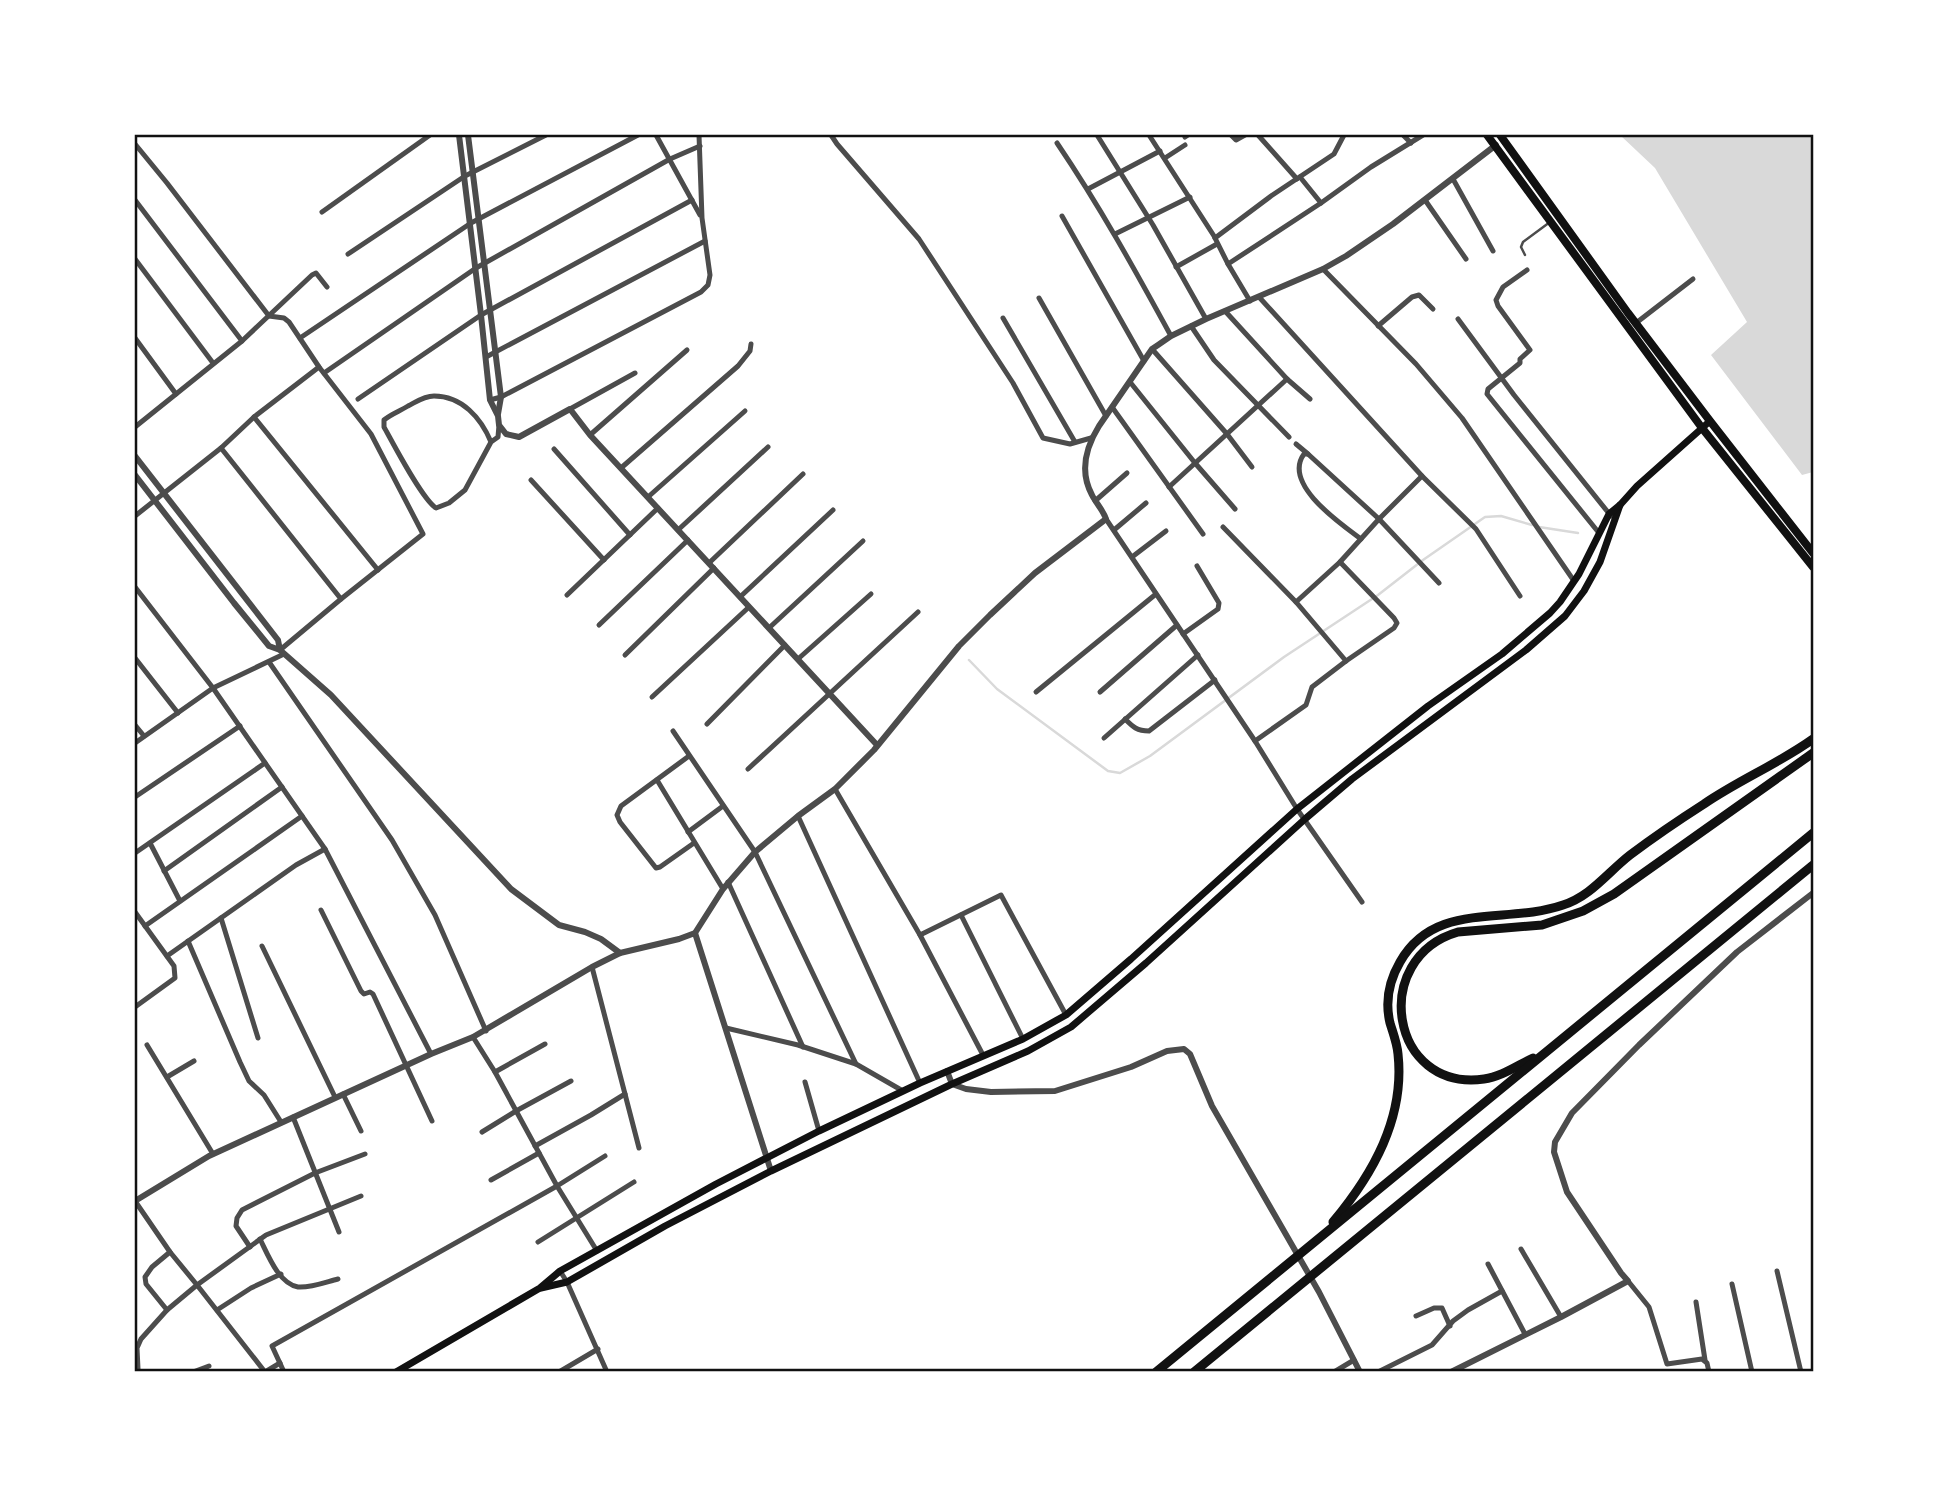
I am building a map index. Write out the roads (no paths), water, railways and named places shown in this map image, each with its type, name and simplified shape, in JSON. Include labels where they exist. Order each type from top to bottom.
[{"type":"highway","points":[[1318,1239],[1357,1191],[1382,1151],[1398,1092],[1399,1069],[1388,998],[1400,962],[1416,941],[1426,932],[1451,921],[1538,912],[1578,899],[1592,891],[1628,856],[1703,804],[1788,757],[1813,739]]},
{"type":"highway","points":[[1548,1051],[1485,1079],[1456,1078],[1434,1069],[1410,1044],[1400,1013],[1402,989],[1419,957],[1447,935],[1542,925],[1583,911],[1614,894],[1813,752]]},
{"type":"highway","points":[[1156,1372],[1813,833]]},
{"type":"highway","points":[[1194,1372],[1813,865]]},
{"type":"main road","points":[[1487,135],[1702,428],[1813,567]]},
{"type":"main road","points":[[1502,137],[1636,323],[1813,553]]},
{"type":"main road","points":[[400,1371],[540,1288],[560,1271],[677,1205],[819,1131],[920,1083],[1023,1039],[1066,1015],[1297,809],[1427,706],[1502,654],[1550,613],[1574,581],[1609,514],[1710,421]]},
{"type":"main road","points":[[540,1288],[567,1282],[665,1226],[771,1171],[952,1084],[1028,1051],[1071,1027],[1305,819],[1390,750],[1527,650],[1565,616],[1584,591],[1600,562],[1619,505]]},
{"type":"street","points":[[322,212],[430,135]]},
{"type":"street","points":[[459,135],[490,400],[498,416]]},
{"type":"street","points":[[468,135],[501,397],[498,436],[491,442],[465,490],[449,503],[436,508],[430,504],[412,476],[384,427],[387,417],[425,397],[435,396],[455,401],[471,411],[483,425],[491,442]]},
{"type":"street","points":[[348,254],[465,176],[547,135]]},
{"type":"street","points":[[300,338],[478,218],[638,135]]},
{"type":"street","points":[[656,135],[702,218]]},
{"type":"street","points":[[490,400],[501,397],[701,292],[708,285],[710,275],[702,218],[699,135]]},
{"type":"street","points":[[831,135],[919,239],[1013,383],[1043,439],[1070,444],[1091,438]]},
{"type":"street","points":[[1097,135],[1149,218],[1206,319]]},
{"type":"street","points":[[1149,135],[1190,197],[1250,301]]},
{"type":"street","points":[[1231,135],[1236,140],[1245,135]]},
{"type":"street","points":[[1258,135],[1321,203]]},
{"type":"street","points":[[1176,267],[1216,241],[1271,196],[1335,154],[1344,135]]},
{"type":"street","points":[[1403,135],[1411,143]]},
{"type":"street","points":[[1228,264],[1423,135]]},
{"type":"street","points":[[1362,902],[1297,809],[1215,680],[1106,519],[1084,475],[1086,453],[1091,438],[1152,349],[1191,326],[1323,269],[1369,242],[1495,146],[1502,137]]},
{"type":"street","points":[[1058,143],[1115,234],[1171,336]]},
{"type":"street","points":[[135,144],[269,316],[284,318],[300,338],[370,435],[423,534],[341,599],[270,662],[213,688],[135,743]]},
{"type":"street","points":[[1165,158],[1185,145]]},
{"type":"street","points":[[324,373],[485,262],[670,159],[700,146]]},
{"type":"street","points":[[1088,189],[1160,151]]},
{"type":"street","points":[[1453,179],[1493,251]]},
{"type":"street","points":[[1115,234],[1190,197]]},
{"type":"street","points":[[135,200],[242,341]]},
{"type":"street","points":[[358,399],[481,315],[692,200]]},
{"type":"street","points":[[1425,200],[1466,260]]},
{"type":"street","points":[[1062,216],[1144,361]]},
{"type":"street","points":[[486,356],[705,241]]},
{"type":"street","points":[[135,259],[214,363]]},
{"type":"street","points":[[1323,269],[1416,364],[1462,418],[1574,581]]},
{"type":"street","points":[[1527,270],[1503,287],[1496,300],[1497,306],[1530,349],[1520,359],[1520,363],[1488,389],[1487,394],[1599,533]]},
{"type":"street","points":[[135,427],[242,341],[316,273],[327,287]]},
{"type":"street","points":[[1636,323],[1693,279]]},
{"type":"street","points":[[1378,326],[1412,297],[1419,295],[1433,309]]},
{"type":"street","points":[[1259,297],[1422,476],[1472,525],[1520,596]]},
{"type":"street","points":[[1039,298],[1106,416]]},
{"type":"street","points":[[1225,311],[1287,379],[1310,399]]},
{"type":"street","points":[[1003,318],[1075,442]]},
{"type":"street","points":[[1458,319],[1615,522]]},
{"type":"street","points":[[1191,326],[1214,360],[1289,437]]},
{"type":"street","points":[[135,338],[176,394]]},
{"type":"street","points":[[621,468],[738,366],[750,351],[751,344]]},
{"type":"street","points":[[1152,349],[1227,434],[1252,467]]},
{"type":"street","points":[[590,435],[687,351]]},
{"type":"street","points":[[135,516],[319,367]]},
{"type":"street","points":[[499,425],[506,434],[519,436],[635,373]]},
{"type":"street","points":[[1169,487],[1287,379]]},
{"type":"street","points":[[1130,382],[1235,509]]},
{"type":"street","points":[[1112,407],[1202,534]]},
{"type":"street","points":[[570,410],[590,435],[877,745]]},
{"type":"street","points":[[648,497],[745,411]]},
{"type":"street","points":[[254,417],[378,570]]},
{"type":"street","points":[[370,435],[384,427]]},
{"type":"street","points":[[1296,444],[1379,519],[1439,583]]},
{"type":"street","points":[[678,530],[768,447]]},
{"type":"street","points":[[221,448],[341,599]]},
{"type":"street","points":[[554,449],[630,535]]},
{"type":"street","points":[[1308,453],[1300,460],[1300,479],[1319,506],[1361,539]]},
{"type":"street","points":[[135,456],[278,640],[282,652]]},
{"type":"street","points":[[1095,501],[1127,473]]},
{"type":"street","points":[[625,655],[803,474]]},
{"type":"street","points":[[135,475],[270,646],[282,652],[331,695],[511,890],[559,925],[601,939],[620,953]]},
{"type":"street","points":[[1296,602],[1340,562],[1422,476]]},
{"type":"street","points":[[531,480],[604,560]]},
{"type":"street","points":[[1114,530],[1146,503]]},
{"type":"street","points":[[567,594],[658,508]]},
{"type":"street","points":[[740,597],[833,510]]},
{"type":"street","points":[[280,1363],[265,1372],[170,1252],[135,1201],[213,1154],[486,1031],[620,953],[695,933],[728,882],[755,852],[835,789],[877,745],[959,646],[1035,573],[1106,519]]},
{"type":"street","points":[[1223,527],[1296,602],[1346,661]]},
{"type":"street","points":[[1132,557],[1166,531]]},
{"type":"street","points":[[599,625],[688,540]]},
{"type":"street","points":[[769,628],[863,541]]},
{"type":"street","points":[[1255,741],[1306,705],[1312,687],[1397,624],[1340,562]]},
{"type":"street","points":[[1183,634],[1218,609],[1219,603],[1197,566]]},
{"type":"street","points":[[135,587],[213,688],[325,849],[431,1054]]},
{"type":"street","points":[[798,659],[871,594]]},
{"type":"street","points":[[1035,692],[1156,594]]},
{"type":"street","points":[[652,697],[749,607]]},
{"type":"street","points":[[748,769],[918,611]]},
{"type":"street","points":[[1100,692],[1177,625]]},
{"type":"street","points":[[707,723],[785,645]]},
{"type":"street","points":[[1104,738],[1198,655]]},
{"type":"street","points":[[135,658],[178,712]]},
{"type":"street","points":[[270,662],[392,840],[435,915],[486,1031]]},
{"type":"street","points":[[1125,719],[1134,728],[1149,731],[1215,680]]},
{"type":"street","points":[[135,725],[144,736]]},
{"type":"street","points":[[135,797],[240,726]]},
{"type":"street","points":[[673,731],[755,852],[856,1064]]},
{"type":"street","points":[[689,756],[621,806],[617,815],[656,868],[694,843]]},
{"type":"street","points":[[135,853],[265,763]]},
{"type":"street","points":[[657,780],[723,889]]},
{"type":"street","points":[[164,870],[282,787]]},
{"type":"street","points":[[835,789],[920,935],[983,1055]]},
{"type":"street","points":[[688,832],[723,806]]},
{"type":"street","points":[[145,926],[302,816]]},
{"type":"street","points":[[798,816],[920,1083]]},
{"type":"street","points":[[150,843],[180,901]]},
{"type":"street","points":[[167,956],[296,865],[325,849]]},
{"type":"street","points":[[728,882],[803,1047]]},
{"type":"street","points":[[1669,1372],[1649,1307],[1621,1273],[1567,1192],[1554,1152],[1555,1142],[1572,1113],[1639,1045],[1737,952],[1813,893]]},
{"type":"street","points":[[920,935],[1001,895],[1066,1015]]},
{"type":"street","points":[[321,911],[360,991],[363,994],[373,993],[432,1121]]},
{"type":"street","points":[[135,912],[174,966],[175,978],[135,1007]]},
{"type":"street","points":[[961,915],[1023,1039]]},
{"type":"street","points":[[221,918],[258,1038]]},
{"type":"street","points":[[695,933],[771,1171]]},
{"type":"street","points":[[188,941],[249,1081],[264,1095],[281,1122]]},
{"type":"street","points":[[262,946],[335,1097]]},
{"type":"street","points":[[593,967],[639,1148]]},
{"type":"street","points":[[726,1028],[803,1047],[856,1064],[903,1091]]},
{"type":"street","points":[[473,1037],[597,1251]]},
{"type":"street","points":[[495,1072],[545,1044]]},
{"type":"street","points":[[147,1045],[213,1154]]},
{"type":"street","points":[[947,1071],[952,1084],[958,1087],[991,1092],[1055,1091],[1131,1067],[1167,1051],[1184,1049],[1190,1054],[1212,1106],[1319,1292],[1360,1372]]},
{"type":"street","points":[[167,1077],[194,1061]]},
{"type":"street","points":[[481,1132],[571,1082]]},
{"type":"street","points":[[805,1082],[819,1131]]},
{"type":"street","points":[[343,1094],[362,1131]]},
{"type":"street","points":[[536,1146],[625,1094]]},
{"type":"street","points":[[293,1117],[339,1232]]},
{"type":"street","points":[[491,1180],[539,1153]]},
{"type":"street","points":[[250,1247],[236,1226],[242,1210],[315,1173],[365,1154]]},
{"type":"street","points":[[284,1372],[272,1346],[557,1186],[605,1156]]},
{"type":"street","points":[[538,1242],[634,1182]]},
{"type":"street","points":[[138,1369],[137,1348],[141,1339],[167,1310],[197,1285],[266,1235],[361,1196]]},
{"type":"street","points":[[260,1240],[286,1282],[298,1287],[338,1279]]},
{"type":"street","points":[[1521,1249],[1561,1317]]},
{"type":"street","points":[[167,1310],[146,1284],[145,1277],[152,1267],[170,1252]]},
{"type":"street","points":[[1488,1264],[1525,1334]]},
{"type":"street","points":[[560,1271],[607,1372]]},
{"type":"street","points":[[1777,1271],[1801,1372]]},
{"type":"street","points":[[217,1310],[244,1292],[281,1274]]},
{"type":"street","points":[[1451,1372],[1628,1280]]},
{"type":"street","points":[[1732,1283],[1752,1372]]},
{"type":"street","points":[[1378,1372],[1432,1345],[1468,1310],[1502,1291]]},
{"type":"street","points":[[1696,1302],[1709,1372]]},
{"type":"street","points":[[1416,1316],[1434,1308],[1442,1308],[1450,1326]]},
{"type":"street","points":[[559,1372],[598,1349]]},
{"type":"street","points":[[1334,1372],[1354,1360]]},
{"type":"street","points":[[1667,1364],[1705,1360]]},
{"type":"street","points":[[193,1372],[209,1366]]},
{"type":"lane","points":[[1525,255],[1521,247],[1523,242],[1550,222]]},
{"type":"waterway","points":[[969,660],[997,689],[1108,771],[1120,773],[1150,756],[1284,657],[1378,595],[1485,517],[1501,516],[1532,525]]},
{"type":"waterway","points":[[1539,527],[1578,533]]}]
